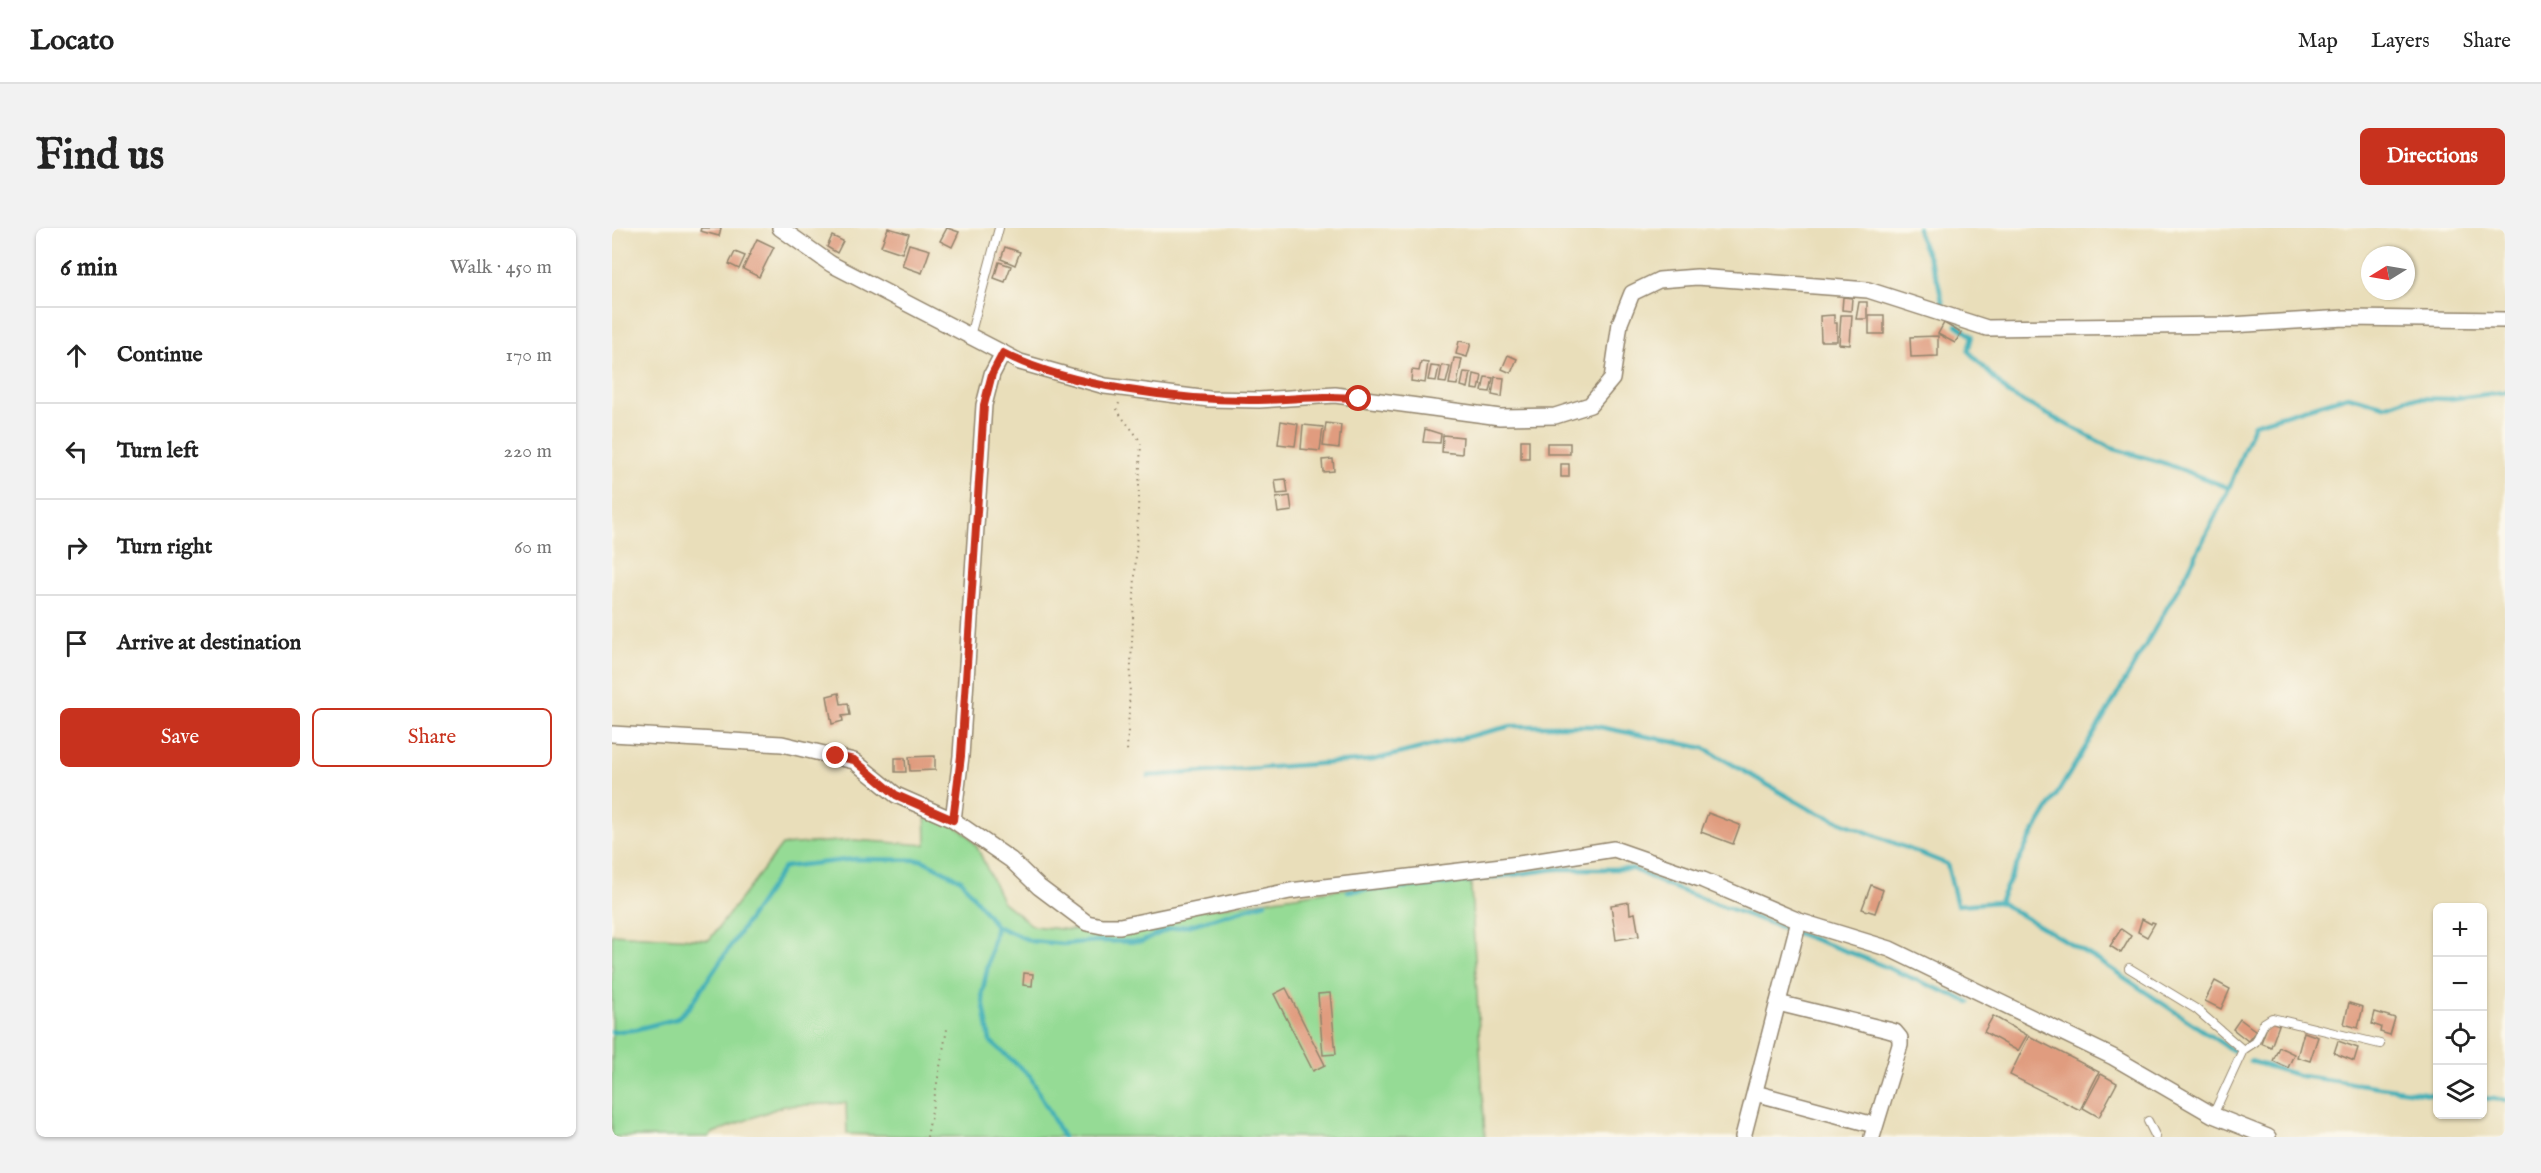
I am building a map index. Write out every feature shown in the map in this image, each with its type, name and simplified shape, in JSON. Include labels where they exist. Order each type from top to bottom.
[{"type":"street","points":[[780,228],[831,264],[1020,362],[1105,386],[1219,399],[1259,400],[1335,395],[1500,417],[1555,416],[1590,405],[1612,379],[1620,323],[1632,293],[1659,279],[1697,277],[1868,290],[1987,328],[2231,325],[2345,318],[2505,320]]},
{"type":"street","points":[[953,820],[961,756],[984,405],[992,374],[1003,353]]},
{"type":"street","points":[[612,734],[782,744],[854,760],[896,795],[953,820],[1011,860],[1039,887],[1087,923],[1102,926],[1120,926],[1290,891],[1519,864],[1614,849],[1703,880],[1798,922],[1890,949],[2113,1057],[2212,1115],[2268,1137]]},
{"type":"street","points":[[1743,1137],[1798,922]]},
{"type":"street","points":[[1755,1093],[1873,1131],[1899,1045],[1900,1038],[1895,1032],[1778,1002]]},
{"type":"lane","points":[[970,336],[999,228]]},
{"type":"lane","points":[[2129,968],[2196,1009],[2243,1050]]},
{"type":"lane","points":[[2212,1115],[2243,1050],[2255,1042],[2264,1023],[2272,1018],[2380,1044]]},
{"type":"lane","points":[[2148,1121],[2156,1137]]},
{"type":"path","points":[[1127,752],[1141,443],[1117,409],[1121,399],[1130,389]]},
{"type":"path","points":[[927,1137],[947,1029]]},
{"type":"green space","points":[[925,802],[970,837],[1002,901],[1033,926],[1070,930],[1135,924],[1188,912],[1470,870],[1485,1137],[935,1137],[847,1134],[846,1103],[783,1106],[713,1133],[709,1137],[612,1137],[612,934],[709,940],[782,845],[854,840],[926,845]]},
{"type":"building","points":[[701,228],[721,228],[719,236],[700,231]]},
{"type":"building","points":[[888,228],[909,234],[902,253],[881,246]]},
{"type":"building","points":[[947,228],[959,232],[952,247],[940,241]]},
{"type":"building","points":[[832,236],[843,241],[837,253],[827,247]]},
{"type":"building","points":[[757,239],[774,247],[759,277],[743,269]]},
{"type":"building","points":[[909,244],[930,250],[922,273],[902,266]]},
{"type":"building","points":[[1005,247],[1020,252],[1015,265],[1001,259]]},
{"type":"building","points":[[735,252],[745,256],[739,269],[729,264]]},
{"type":"building","points":[[999,262],[1011,266],[1005,282],[994,278]]},
{"type":"building","points":[[1843,297],[1852,298],[1851,311],[1842,310]]},
{"type":"building","points":[[1859,302],[1867,302],[1867,319],[1856,319]]},
{"type":"building","points":[[1834,315],[1834,323],[1837,323],[1837,341],[1821,341],[1820,316]]},
{"type":"building","points":[[1841,315],[1852,315],[1850,345],[1839,344]]},
{"type":"building","points":[[1869,315],[1884,315],[1884,334],[1869,334]]},
{"type":"building","points":[[1944,323],[1961,333],[1955,343],[1938,334]]},
{"type":"building","points":[[1938,336],[1938,356],[1911,357],[1910,337]]},
{"type":"building","points":[[1459,341],[1471,343],[1467,357],[1456,354]]},
{"type":"building","points":[[1508,355],[1517,359],[1511,373],[1502,369]]},
{"type":"building","points":[[1454,358],[1462,359],[1457,385],[1449,384]]},
{"type":"building","points":[[1421,362],[1428,363],[1425,383],[1411,381],[1412,370],[1419,371]]},
{"type":"building","points":[[1442,365],[1450,367],[1446,383],[1439,382]]},
{"type":"building","points":[[1431,366],[1439,367],[1436,381],[1428,380]]},
{"type":"building","points":[[1464,372],[1471,373],[1468,388],[1461,386]]},
{"type":"building","points":[[1474,374],[1482,376],[1479,390],[1472,389]]},
{"type":"building","points":[[1485,377],[1493,378],[1490,392],[1482,391]]},
{"type":"building","points":[[1495,377],[1504,378],[1502,397],[1492,395]]},
{"type":"building","points":[[1281,421],[1298,424],[1295,446],[1278,444]]},
{"type":"building","points":[[1326,423],[1341,425],[1339,448],[1323,446]]},
{"type":"building","points":[[1303,425],[1323,427],[1320,451],[1301,449]]},
{"type":"building","points":[[1425,429],[1441,434],[1440,443],[1423,442]]},
{"type":"building","points":[[1443,435],[1463,437],[1462,454],[1442,452]]},
{"type":"building","points":[[1521,440],[1529,440],[1529,458],[1521,458]]},
{"type":"building","points":[[1547,443],[1570,443],[1570,454],[1547,454]]},
{"type":"building","points":[[1333,459],[1334,471],[1323,472],[1322,460]]},
{"type":"building","points":[[1561,464],[1569,464],[1569,477],[1561,477]]},
{"type":"building","points":[[1286,479],[1288,493],[1277,494],[1275,480]]},
{"type":"building","points":[[1290,496],[1292,511],[1278,513],[1276,498]]},
{"type":"building","points":[[839,693],[841,704],[848,703],[850,715],[842,716],[843,721],[832,724],[827,696]]},
{"type":"building","points":[[935,756],[935,770],[910,771],[909,757]]},
{"type":"building","points":[[895,758],[905,758],[906,772],[895,772]]},
{"type":"building","points":[[1708,813],[1740,825],[1733,844],[1701,832]]},
{"type":"building","points":[[1871,885],[1883,890],[1875,913],[1862,909]]},
{"type":"building","points":[[1629,902],[1630,914],[1635,913],[1639,936],[1616,940],[1611,905]]},
{"type":"building","points":[[2142,919],[2151,924],[2155,923],[2147,937],[2138,932]]},
{"type":"building","points":[[2121,929],[2131,936],[2121,953],[2110,946]]},
{"type":"building","points":[[1024,973],[1033,974],[1032,986],[1023,985]]},
{"type":"building","points":[[2215,981],[2230,989],[2221,1009],[2205,1001]]},
{"type":"building","points":[[1286,988],[1325,1065],[1313,1071],[1274,994]]},
{"type":"building","points":[[1330,993],[1336,1054],[1323,1055],[1318,994]]},
{"type":"building","points":[[2349,1003],[2363,1007],[2358,1028],[2344,1024]]},
{"type":"building","points":[[2375,1012],[2395,1018],[2390,1035],[2380,1032],[2381,1027],[2372,1024]]},
{"type":"building","points":[[1993,1016],[2027,1035],[2018,1051],[1984,1032]]},
{"type":"building","points":[[2240,1019],[2256,1031],[2248,1041],[2233,1029]]},
{"type":"building","points":[[2269,1021],[2279,1025],[2271,1047],[2261,1043]]},
{"type":"building","points":[[2304,1032],[2318,1037],[2310,1061],[2297,1057]]},
{"type":"building","points":[[2029,1036],[2099,1072],[2080,1110],[2010,1075]]},
{"type":"building","points":[[2338,1041],[2358,1048],[2354,1061],[2334,1053]]},
{"type":"building","points":[[2279,1047],[2294,1054],[2288,1068],[2273,1061]]},
{"type":"building","points":[[2101,1074],[2117,1083],[2099,1117],[2083,1108]]},
{"type":"waterway","points":[[1918,228],[1938,281],[1943,305]]},
{"type":"waterway","points":[[1957,325],[1972,336],[1968,351],[2009,394],[2111,448],[2167,464],[2229,488]]},
{"type":"waterway","points":[[1999,902],[2028,842],[2114,700],[2188,571],[2229,488],[2254,424],[2348,396],[2385,406],[2408,398],[2449,399],[2505,392]]},
{"type":"waterway","points":[[1148,776],[1373,760],[1511,726],[1595,726],[1704,748],[1811,810],[1947,864],[1957,905],[1999,902],[2098,960],[2233,1051]]},
{"type":"waterway","points":[[612,1032],[633,1030],[676,1019],[690,1006],[784,867],[855,859],[922,860],[961,880],[996,926],[982,994],[990,1041],[1030,1076],[1063,1137]]},
{"type":"waterway","points":[[1348,891],[1436,885],[1556,869],[1633,869],[1668,886],[1862,957],[1969,1002]]},
{"type":"waterway","points":[[996,926],[1031,941],[1063,944],[1098,941],[1141,942],[1169,929],[1191,925],[1265,903]]},
{"type":"waterway","points":[[2250,1061],[2301,1076],[2433,1094]]},
{"type":"waterway","points":[[2487,1098],[2505,1100]]},
{"type":"route","points":[[836,756],[854,760],[896,795],[953,820],[961,756],[984,405],[992,374],[1003,353],[1020,362],[1105,386],[1209,399],[1259,400],[1335,395],[1359,399]]}]
